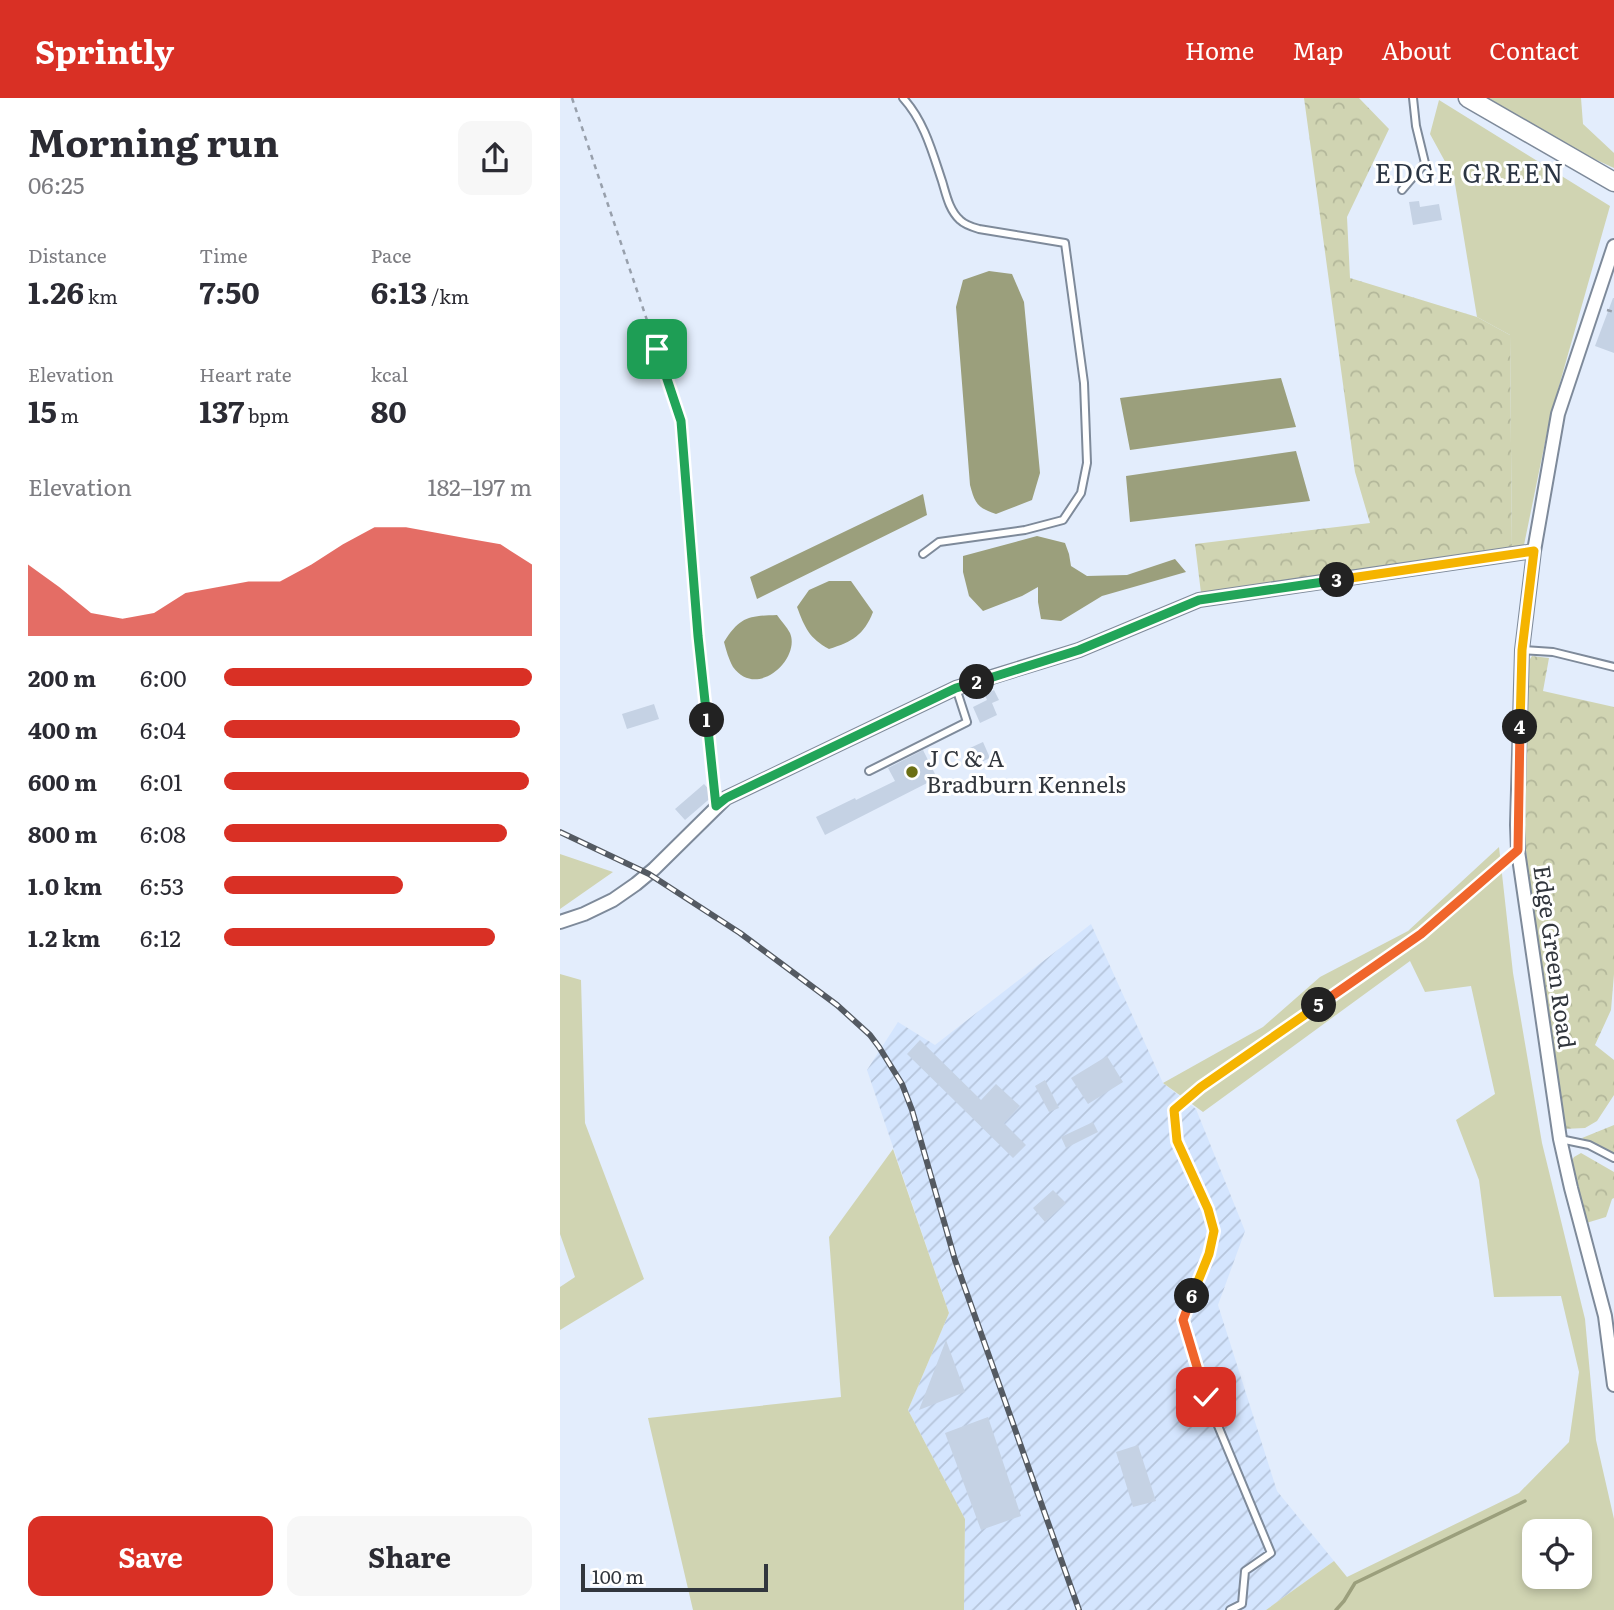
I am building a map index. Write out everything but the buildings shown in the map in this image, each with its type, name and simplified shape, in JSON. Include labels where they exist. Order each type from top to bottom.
[{"type":"main road","points":[[1468,98],[1614,182]]},
{"type":"street","name":"Edge Green Road","points":[[1614,246],[1612,260],[1558,414],[1534,551],[1522,650],[1518,850],[1560,1139],[1605,1316],[1614,1385]]},
{"type":"street","points":[[560,922],[584,914],[636,884],[726,798],[956,688],[1079,650],[1199,600],[1534,551]]},
{"type":"lane","points":[[902,98],[913,109],[928,140],[951,207],[958,218],[979,229],[1065,243],[1084,383],[1087,463],[1081,494],[1063,520],[1025,530],[939,542],[923,554]]},
{"type":"lane","points":[[1402,190],[1425,163],[1416,126],[1413,98]]},
{"type":"lane","points":[[1522,650],[1553,652],[1610,666],[1614,659]]},
{"type":"lane","points":[[869,771],[967,722],[956,688]]},
{"type":"lane","points":[[1230,1610],[1242,1604],[1245,1571],[1271,1553],[1206,1397],[1183,1320],[1209,1254],[1214,1231],[1208,1209],[1177,1141],[1174,1110],[1201,1087],[1421,934],[1518,850]]},
{"type":"lane","points":[[1560,1139],[1589,1145],[1614,1158]]},
{"type":"path","points":[[572,98],[681,421],[698,636],[716,806]]},
{"type":"shaded area","points":[[989,271],[1012,274],[1024,302],[1040,473],[1032,500],[996,514],[978,504],[970,485],[956,307],[963,280]]},
{"type":"shaded area","points":[[1281,378],[1296,427],[1130,450],[1120,398]]},
{"type":"shaded area","points":[[1296,451],[1310,501],[1130,522],[1126,476]]},
{"type":"shaded area","points":[[923,494],[927,515],[757,599],[750,577]]},
{"type":"shaded area","points":[[1037,536],[1065,543],[1071,566],[1087,576],[1127,575],[1175,559],[1186,572],[1102,596],[1061,621],[1041,619],[1038,587],[983,611],[969,596],[963,572],[963,556]]},
{"type":"shaded area","points":[[829,581],[851,581],[873,612],[861,632],[829,649],[808,632],[797,607],[809,590]]},
{"type":"shaded area","points":[[777,615],[790,633],[792,643],[789,654],[775,672],[764,678],[743,676],[733,667],[724,642],[740,623],[752,617]]},
{"type":"shaded area","points":[[1091,924],[1163,1083],[1196,1109],[1245,1231],[1218,1305],[1277,1491],[1334,1561],[1266,1610],[964,1610],[965,1519],[908,1410],[949,1313],[867,1070],[898,1022],[935,1045]]},
{"type":"green space","points":[[1304,98],[1359,98],[1389,129],[1347,217],[1350,278],[1477,317],[1510,335],[1512,553],[1201,593],[1195,544],[1370,523],[1355,472]]},
{"type":"green space","points":[[1484,98],[1581,98],[1583,124],[1614,153],[1614,168],[1533,131]]},
{"type":"green space","points":[[1439,100],[1610,206],[1550,418],[1524,545],[1512,553],[1510,335],[1477,317],[1454,178],[1430,134]]},
{"type":"green space","points":[[1532,656],[1549,658],[1543,691],[1614,707],[1614,974],[1611,1010],[1595,1045],[1614,1060],[1614,1095],[1597,1121],[1585,1128],[1563,1129],[1529,884],[1525,839],[1526,665]]},
{"type":"green space","points":[[1499,847],[1513,973],[1542,1143],[1585,1319],[1596,1440],[1614,1519],[1614,1610],[1266,1610],[1334,1561],[1347,1577],[1519,1493],[1569,1442],[1579,1372],[1561,1296],[1494,1297],[1479,1180],[1456,1120],[1495,1094],[1471,986],[1425,992],[1410,961],[1203,1112],[1163,1083],[1263,1027],[1320,977],[1408,931]]},
{"type":"green space","points":[[560,854],[613,872],[560,909]]},
{"type":"green space","points":[[560,974],[581,980],[585,1123],[644,1279],[560,1330],[560,1287],[575,1277],[560,1234]]},
{"type":"green space","points":[[1614,1125],[1614,1154],[1582,1138]]},
{"type":"green space","points":[[893,1149],[949,1313],[908,1410],[965,1519],[964,1610],[693,1610],[648,1418],[841,1397],[829,1237]]},
{"type":"green space","points":[[1581,1153],[1614,1172],[1614,1198],[1606,1217],[1583,1224],[1569,1166],[1574,1157]]},
{"type":"waterway","points":[[1336,1610],[1355,1583],[1525,1501]]},
{"type":"railway","points":[[560,832],[649,874],[740,933],[837,1005],[870,1035],[879,1047],[902,1084],[912,1110],[955,1260],[1079,1610]]},
{"type":"place","name":"J C & A Bradburn Kennels","points":[[912,772]]},
{"type":"district","name":"EDGE GREEN","points":[[1470,174]]},
{"type":"route","points":[[657,349],[681,421],[698,636],[716,806],[726,798],[956,688],[1079,650],[1199,600],[1534,551],[1522,650],[1518,850],[1421,934],[1201,1087],[1174,1110],[1177,1141],[1208,1209],[1214,1231],[1209,1254],[1183,1320],[1206,1397]]}]
